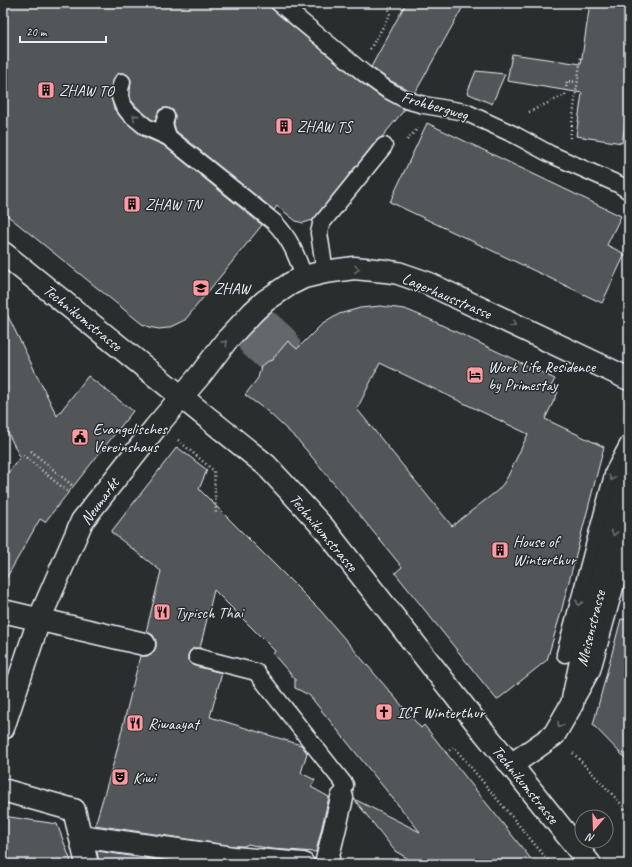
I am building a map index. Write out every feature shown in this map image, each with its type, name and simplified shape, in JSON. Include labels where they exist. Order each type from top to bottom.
[{"type":"street","name":"Technikumstrasse","points":[[3,253],[266,465],[324,528],[479,726],[590,864]]},
{"type":"street","name":"Lagerhausstrasse","points":[[182,397],[226,342],[264,301],[290,284],[315,274],[354,268],[398,273],[427,283],[629,379]]},
{"type":"street","name":"Neumarkt","points":[[3,728],[39,620],[82,521],[182,397]]},
{"type":"street","name":"Meisenstrasse","points":[[511,765],[554,735],[572,704],[582,656],[629,468]]},
{"type":"street","points":[[3,611],[144,644]]},
{"type":"street","points":[[3,790],[74,810],[87,864]]},
{"type":"street","points":[[326,864],[342,798]]},
{"type":"street","points":[[78,830],[233,858],[303,864]]},
{"type":"lane","name":"Frohbergweg","points":[[279,3],[359,69],[386,89],[406,100],[424,105],[465,112],[515,135],[550,154],[620,185],[629,191]]},
{"type":"lane","points":[[122,82],[120,97],[126,109],[146,127],[168,137],[279,228],[315,274]]},
{"type":"lane","points":[[166,117],[164,124],[168,137]]},
{"type":"lane","points":[[315,274],[321,224],[384,146]]},
{"type":"lane","points":[[566,654],[614,471],[629,443]]},
{"type":"lane","points":[[572,704],[592,670],[629,537]]},
{"type":"lane","points":[[197,657],[256,672],[345,784],[342,798]]},
{"type":"path","points":[[359,69],[390,15],[388,3]]},
{"type":"path","points":[[569,140],[581,56]]},
{"type":"path","points":[[529,112],[565,96],[567,81],[577,82]]},
{"type":"path","points":[[411,135],[420,126]]},
{"type":"path","points":[[159,424],[214,471],[216,515]]},
{"type":"path","points":[[31,451],[73,486]]},
{"type":"path","points":[[23,455],[68,492]]},
{"type":"path","points":[[446,753],[454,747],[551,864]]},
{"type":"path","points":[[573,752],[628,810],[629,815]]},
{"type":"building","points":[[3,3],[267,3],[273,10],[359,81],[381,97],[405,109],[382,137],[377,140],[313,220],[303,223],[296,221],[277,206],[274,210],[176,131],[174,124],[175,115],[173,110],[163,108],[159,110],[155,121],[151,119],[131,100],[131,80],[129,76],[124,73],[116,75],[111,87],[111,97],[114,109],[123,120],[142,136],[163,145],[262,225],[185,320],[168,328],[159,329],[150,327],[142,324],[3,212]]},
{"type":"building","points":[[406,3],[465,3],[415,93],[391,81],[371,67]]},
{"type":"building","points":[[590,3],[629,3],[629,101],[622,143],[576,136],[582,93],[507,81],[512,54],[581,64]]},
{"type":"building","points":[[476,71],[505,74],[492,104],[467,93]]},
{"type":"building","points":[[427,123],[621,216],[607,245],[625,254],[602,303],[390,202]]},
{"type":"building","points":[[3,306],[57,416],[88,376],[133,411],[45,522],[40,519],[3,584],[3,480],[20,457],[3,423]]},
{"type":"building","points":[[380,306],[405,309],[555,379],[550,388],[558,392],[545,419],[604,447],[547,660],[497,700],[395,573],[402,567],[317,463],[297,439],[267,411],[245,395],[258,378],[261,366],[272,360],[288,341],[297,349],[321,325],[339,314],[360,308]],"holes":[[[380,363],[528,434],[503,484],[497,491],[452,526],[357,409]]]},
{"type":"building","points":[[177,447],[207,470],[199,489],[320,610],[421,728],[424,725],[535,864],[417,864],[395,851],[354,799],[420,832],[309,695],[295,688],[295,679],[273,654],[275,651],[214,590],[200,648],[194,648],[188,655],[188,660],[191,664],[222,673],[210,717],[301,745],[307,753],[301,773],[315,780],[311,787],[329,797],[316,852],[271,849],[248,844],[244,846],[234,846],[95,825],[115,758],[140,656],[148,656],[153,653],[156,647],[156,641],[153,635],[146,632],[161,571],[111,532]]},
{"type":"building","points":[[621,619],[629,620],[629,762],[593,725]]},
{"type":"building","points":[[3,816],[57,824],[72,864],[3,864]]},
{"type":"building","points":[[97,851],[170,862],[169,864],[99,864]]},
{"type":"waterway","points":[[262,336],[275,348]]},
{"type":"place","name":"ZHAW TO","points":[[46,90]]},
{"type":"place","name":"ZHAW TS","points":[[284,126]]},
{"type":"place","name":"ZHAW TN","points":[[132,204]]},
{"type":"place","name":"ZHAW","points":[[201,288]]},
{"type":"place","name":"Work Life Residence by Primestay","points":[[475,375]]},
{"type":"place","name":"Evangelisches Vereinshaus","points":[[80,437]]},
{"type":"place","name":"House of Winterthur","points":[[500,550]]},
{"type":"place","name":"Typisch Thai","points":[[162,612]]},
{"type":"place","name":"ICF Winterthur","points":[[384,712]]},
{"type":"place","name":"Riwaayat","points":[[135,723]]},
{"type":"place","name":"Kiwi","points":[[120,777]]}]
